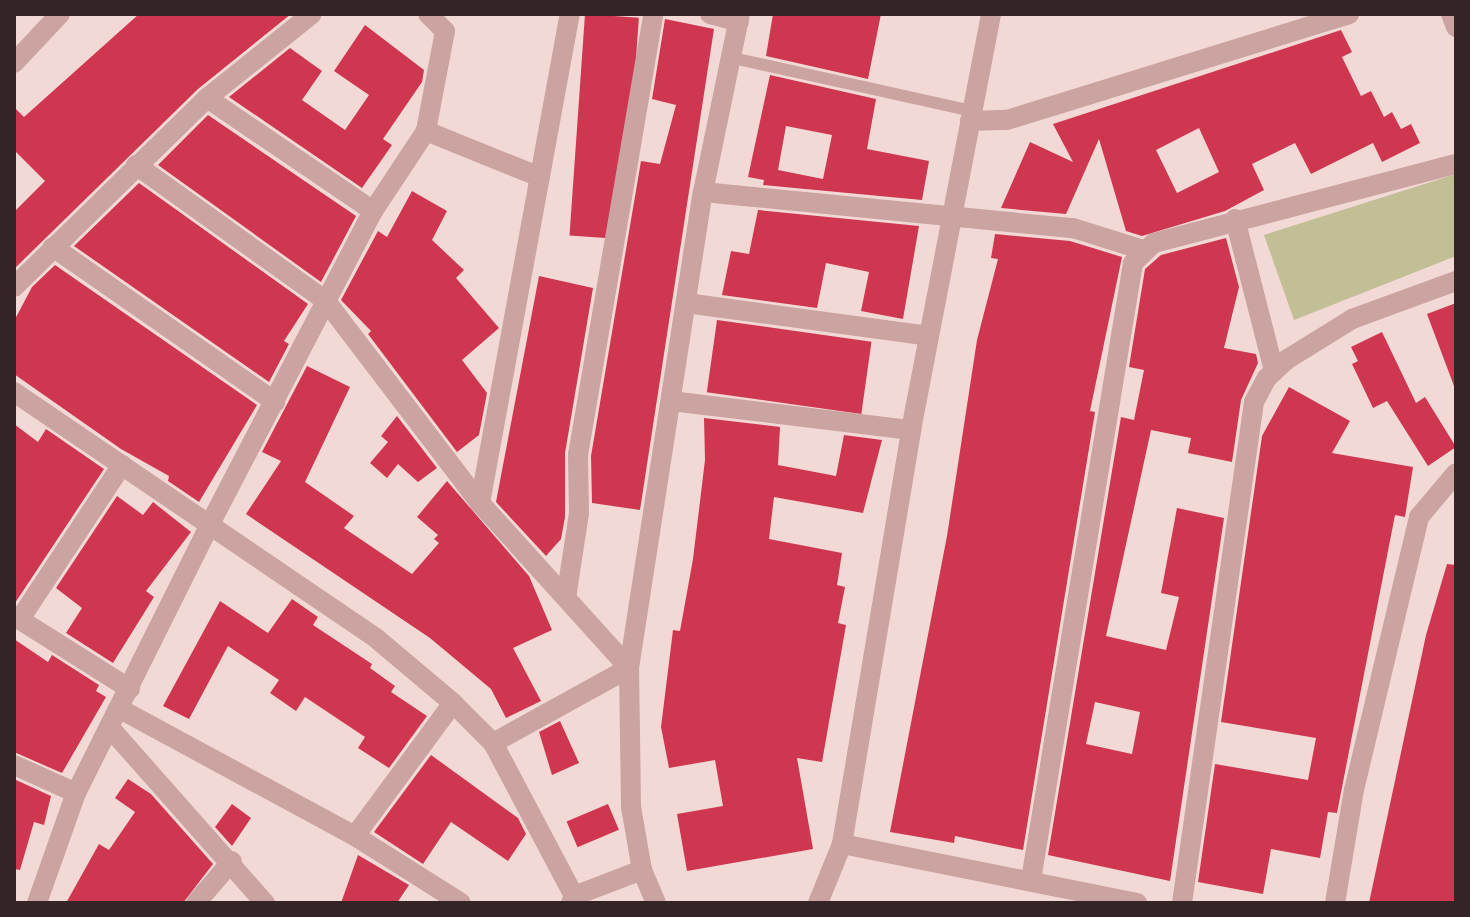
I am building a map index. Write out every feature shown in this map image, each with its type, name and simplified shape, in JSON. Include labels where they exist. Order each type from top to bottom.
[{"type":"street","points":[[14,63],[60,14]]},
{"type":"street","points":[[14,287],[207,98],[312,14]]},
{"type":"street","points":[[37,903],[76,793],[210,524],[373,211],[426,131],[445,31],[428,14]]},
{"type":"street","points":[[480,503],[570,14]]},
{"type":"street","points":[[566,598],[579,513],[578,455],[653,14]]},
{"type":"street","points":[[656,903],[642,870],[631,807],[629,668],[703,192],[740,18],[710,14]]},
{"type":"street","points":[[818,903],[842,844],[911,430],[991,14]]},
{"type":"street","points":[[972,116],[1007,120],[1349,14]]},
{"type":"street","points":[[1451,14],[1456,27]]},
{"type":"street","points":[[207,98],[373,211]]},
{"type":"street","points":[[426,131],[540,177]]},
{"type":"street","points":[[1031,880],[1133,263],[1143,250],[1235,219],[1456,164]]},
{"type":"street","points":[[136,165],[326,301],[480,503],[629,668]]},
{"type":"street","points":[[703,192],[1073,228],[1143,250]]},
{"type":"street","points":[[1235,219],[1274,371]]},
{"type":"street","points":[[53,247],[275,402]]},
{"type":"street","points":[[1182,903],[1254,402],[1274,371],[1352,319],[1456,281]]},
{"type":"street","points":[[686,303],[929,336]]},
{"type":"street","points":[[14,392],[377,639],[453,703],[493,743],[572,900],[642,870]]},
{"type":"street","points":[[671,401],[911,430]]},
{"type":"street","points":[[122,465],[17,618],[130,689]]},
{"type":"street","points":[[1335,903],[1354,790],[1419,517],[1456,473]]},
{"type":"street","points":[[493,743],[629,668]]},
{"type":"street","points":[[355,836],[453,703]]},
{"type":"street","points":[[120,709],[355,836],[461,903]]},
{"type":"street","points":[[110,728],[232,861],[265,903]]},
{"type":"street","points":[[14,765],[76,793]]},
{"type":"street","points":[[842,844],[1137,903]]},
{"type":"street","points":[[196,903],[232,861]]},
{"type":"lane","points":[[733,58],[972,116]]},
{"type":"shaded area","points":[[1456,174],[1456,256],[1294,320],[1264,235]]},
{"type":"building","points":[[139,14],[291,14],[198,89],[14,269],[14,212],[45,181],[14,150],[14,107],[24,117]]},
{"type":"building","points":[[585,14],[639,18],[623,239],[570,235]]},
{"type":"building","points":[[773,14],[881,14],[868,79],[766,56]]},
{"type":"building","points":[[665,19],[714,29],[640,510],[592,503],[591,456],[641,161],[660,164],[676,105],[652,99]]},
{"type":"building","points":[[365,25],[424,70],[422,82],[383,139],[392,145],[362,188],[229,97],[290,48],[322,71],[302,100],[345,130],[369,95],[334,71]]},
{"type":"building","points":[[1341,30],[1352,52],[1342,57],[1361,96],[1371,91],[1384,117],[1392,112],[1401,129],[1411,124],[1420,143],[1382,162],[1373,143],[1311,174],[1295,143],[1252,164],[1264,190],[1225,211],[1142,236],[1126,231],[1099,139],[1066,214],[1001,208],[1030,142],[1073,162],[1053,124]],"holes":[[[1199,128],[1219,172],[1177,193],[1156,150]]]},
{"type":"building","points":[[770,75],[876,99],[867,149],[929,161],[922,200],[763,185],[764,180],[748,177]],"holes":[[[786,126],[832,135],[823,179],[778,170]]]},
{"type":"building","points":[[208,115],[356,216],[321,282],[158,165]]},
{"type":"building","points":[[139,183],[308,304],[284,341],[289,344],[269,382],[74,246]]},
{"type":"building","points":[[412,191],[447,211],[432,240],[464,270],[456,278],[499,328],[462,360],[487,393],[479,435],[457,452],[368,334],[371,331],[341,300],[378,231],[387,237]]},
{"type":"building","points":[[758,210],[919,226],[903,319],[861,311],[869,272],[826,263],[817,308],[722,295],[731,251],[749,254]]},
{"type":"building","points":[[995,234],[1070,241],[1122,257],[1090,411],[1095,412],[1023,850],[955,836],[954,843],[890,832],[947,536],[977,340],[998,259],[991,258]]},
{"type":"building","points":[[1226,238],[1239,287],[1224,348],[1256,354],[1258,363],[1241,400],[1232,462],[1188,453],[1191,438],[1151,430],[1106,636],[1166,650],[1179,597],[1161,593],[1177,508],[1224,518],[1170,881],[1048,855],[1121,417],[1134,420],[1144,370],[1129,367],[1145,269],[1161,255]],"holes":[[[1095,702],[1140,712],[1132,754],[1086,744]]]},
{"type":"building","points":[[55,265],[257,405],[199,502],[168,481],[169,476],[121,449],[14,374],[14,321],[32,287]]},
{"type":"building","points":[[539,276],[593,288],[565,453],[565,517],[561,539],[546,556],[496,502]]},
{"type":"building","points":[[1456,303],[1456,385],[1454,386],[1427,314]]},
{"type":"building","points":[[717,320],[871,342],[861,414],[707,392]]},
{"type":"building","points":[[1382,332],[1416,403],[1425,397],[1456,447],[1428,466],[1387,401],[1373,408],[1352,364],[1358,361],[1351,347]]},
{"type":"building","points":[[307,366],[350,387],[305,482],[354,516],[344,528],[412,574],[439,543],[434,539],[438,535],[417,517],[447,481],[529,576],[552,630],[513,648],[541,701],[506,718],[491,689],[430,638],[246,514],[281,461],[262,452]]},
{"type":"building","points":[[1289,387],[1350,421],[1332,453],[1413,467],[1405,517],[1395,515],[1337,813],[1328,812],[1320,858],[1271,849],[1263,894],[1198,882],[1215,764],[1308,780],[1316,738],[1221,722],[1262,436]]},
{"type":"building","points":[[397,416],[437,468],[418,482],[398,464],[387,478],[370,463],[388,442],[381,436]]},
{"type":"building","points":[[704,418],[780,427],[778,465],[836,476],[844,435],[882,440],[863,513],[774,497],[769,539],[842,553],[837,585],[845,587],[838,623],[846,625],[822,762],[797,758],[813,849],[687,871],[677,814],[723,806],[715,760],[669,768],[661,727],[673,630],[680,631],[693,559],[705,460]]},
{"type":"building","points":[[14,424],[38,442],[46,429],[104,469],[15,603]]},
{"type":"building","points":[[117,496],[143,515],[153,502],[191,532],[146,591],[154,597],[113,663],[66,633],[82,608],[56,588]]},
{"type":"building","points":[[1447,564],[1456,565],[1456,903],[1369,903],[1426,635]]},
{"type":"building","points":[[292,599],[318,617],[313,625],[372,664],[370,668],[395,686],[391,692],[427,716],[389,768],[358,748],[365,737],[305,697],[296,711],[270,693],[279,680],[228,646],[189,719],[163,706],[220,601],[268,633]]},
{"type":"building","points":[[14,639],[48,662],[52,655],[99,685],[96,691],[106,697],[62,773],[14,752]]},
{"type":"building","points":[[560,721],[579,763],[552,775],[539,732]]},
{"type":"building","points":[[431,755],[518,818],[526,834],[508,861],[451,822],[423,864],[374,832]]},
{"type":"building","points":[[14,779],[51,796],[44,825],[34,822],[20,870],[14,869]]},
{"type":"building","points":[[128,779],[151,794],[213,864],[183,903],[66,903],[99,844],[109,850],[135,812],[115,798]]},
{"type":"building","points":[[232,804],[251,818],[232,846],[215,827]]},
{"type":"building","points":[[608,804],[619,830],[578,847],[567,822]]},
{"type":"building","points":[[358,855],[409,885],[397,903],[341,903]]}]
